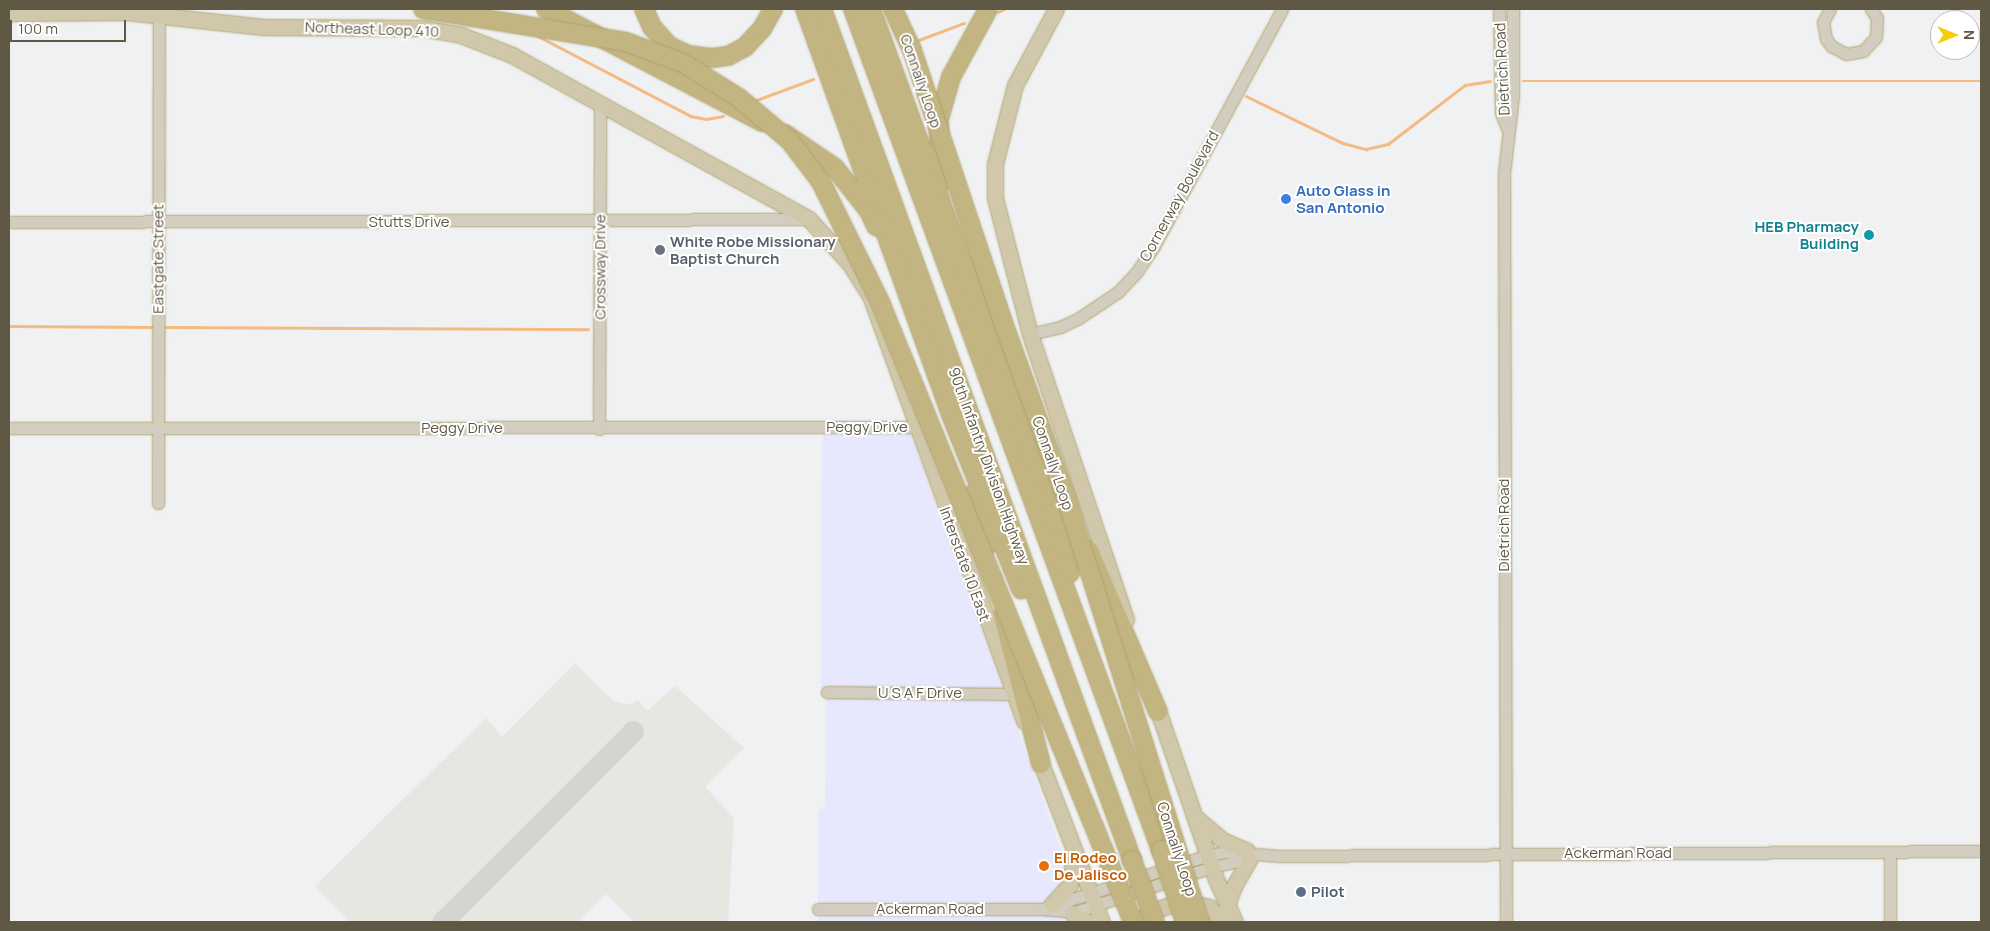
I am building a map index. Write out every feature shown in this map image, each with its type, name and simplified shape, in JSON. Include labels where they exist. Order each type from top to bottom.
[{"type":"highway","points":[[423,9],[626,42],[683,63],[739,98],[790,141],[821,182],[880,302],[1134,922]]},
{"type":"highway","points":[[546,9],[796,140],[835,168],[870,211],[910,302]]},
{"type":"highway","points":[[644,9],[652,27],[669,46],[688,55],[712,58],[728,56],[745,47],[762,29],[773,9]]},
{"type":"highway","points":[[805,9],[951,415],[1094,760]]},
{"type":"highway","name":"90th Infantry Division Highway","points":[[822,9],[1094,760],[1155,922]]},
{"type":"highway","name":"90th Infantry Division Highway","points":[[853,9],[1161,850],[1185,922]]},
{"type":"highway","points":[[871,9],[1049,501],[1128,762]]},
{"type":"highway","name":"Connally Loop","points":[[893,9],[912,50],[1066,496],[1200,922]]},
{"type":"highway","points":[[945,214],[940,188],[939,119],[951,77],[988,9]]},
{"type":"highway","points":[[1002,370],[1027,414],[1158,712]]},
{"type":"highway","points":[[951,415],[1041,764]]},
{"type":"main road","points":[[1056,9],[1015,85],[995,164],[1000,226],[1030,334],[1210,861],[1226,915]]},
{"type":"main road","name":"Northeast Loop 410","points":[[9,13],[159,15],[263,27],[444,31],[512,55],[600,106],[747,183],[809,220]]},
{"type":"main road","name":"Interstate 10 East","points":[[809,220],[850,264],[871,298],[1013,694],[1102,922]]},
{"type":"main road","points":[[1194,816],[1224,841],[1250,856],[1234,886],[1226,915]]},
{"type":"main road","points":[[1047,906],[1070,885],[1074,851]]},
{"type":"main road","points":[[1134,922],[1162,908],[1183,901],[1209,907],[1226,915],[1235,922]]},
{"type":"main road","points":[[1072,912],[1088,922]]},
{"type":"street","name":"Cornerway Boulevard","points":[[1030,334],[1060,327],[1087,313],[1118,292],[1136,273],[1154,246],[1282,9]]},
{"type":"street","name":"Dietrich Road","points":[[1499,9],[1502,113],[1507,128]]},
{"type":"street","name":"Dietrich Road","points":[[1506,922],[1503,490],[1507,128],[1513,95],[1514,9]]},
{"type":"street","points":[[1830,9],[1823,22],[1826,39],[1838,51],[1846,54],[1863,51],[1876,37],[1877,18],[1871,9]]},
{"type":"street","name":"Eastgate Street","points":[[158,503],[159,15]]},
{"type":"street","name":"Crossway Drive","points":[[599,429],[600,106]]},
{"type":"street","name":"Stutts Drive","points":[[9,222],[809,220]]},
{"type":"street","name":"Peggy Drive","points":[[9,428],[599,429],[916,427]]},
{"type":"street","name":"U S A F Drive","points":[[827,692],[1013,694]]},
{"type":"street","name":"Ackerman Road","points":[[1047,906],[1072,912],[1095,900],[1210,861],[1250,856],[1981,851]]},
{"type":"street","points":[[1890,852],[1890,922]]},
{"type":"street","name":"Ackerman Road","points":[[818,909],[1047,906],[1095,900]]},
{"type":"shaded area","points":[[822,432],[910,433],[1087,922],[818,922],[818,812],[825,804],[826,688],[821,688]]},
{"type":"shaded area","points":[[575,663],[613,701],[629,705],[638,700],[647,711],[675,686],[744,748],[705,787],[734,818],[728,922],[634,922],[606,894],[578,922],[350,922],[315,886],[486,718],[502,737]]},
{"type":"waterway","points":[[484,9],[491,12]]},
{"type":"waterway","points":[[998,12],[1004,9]]},
{"type":"waterway","points":[[916,41],[964,23]]},
{"type":"waterway","points":[[538,36],[691,116],[706,119],[723,116]]},
{"type":"waterway","points":[[754,101],[813,79]]},
{"type":"waterway","points":[[1246,96],[1343,143],[1366,149],[1388,144],[1465,85],[1490,81]]},
{"type":"waterway","points":[[1523,81],[1981,81]]},
{"type":"waterway","points":[[9,326],[153,327]]},
{"type":"waterway","points":[[166,327],[588,329]]},
{"type":"taxiway","points":[[442,922],[633,731]]},
{"type":"place","name":"Auto Glass in San Antonio","points":[[1286,199]]},
{"type":"place","name":"HEB Pharmacy Building","points":[[1869,235]]},
{"type":"place","name":"White Robe Missionary Baptist Church","points":[[660,250]]},
{"type":"place","name":"El Rodeo De Jalisco","points":[[1044,866]]},
{"type":"place","name":"Pilot","points":[[1301,892]]}]
